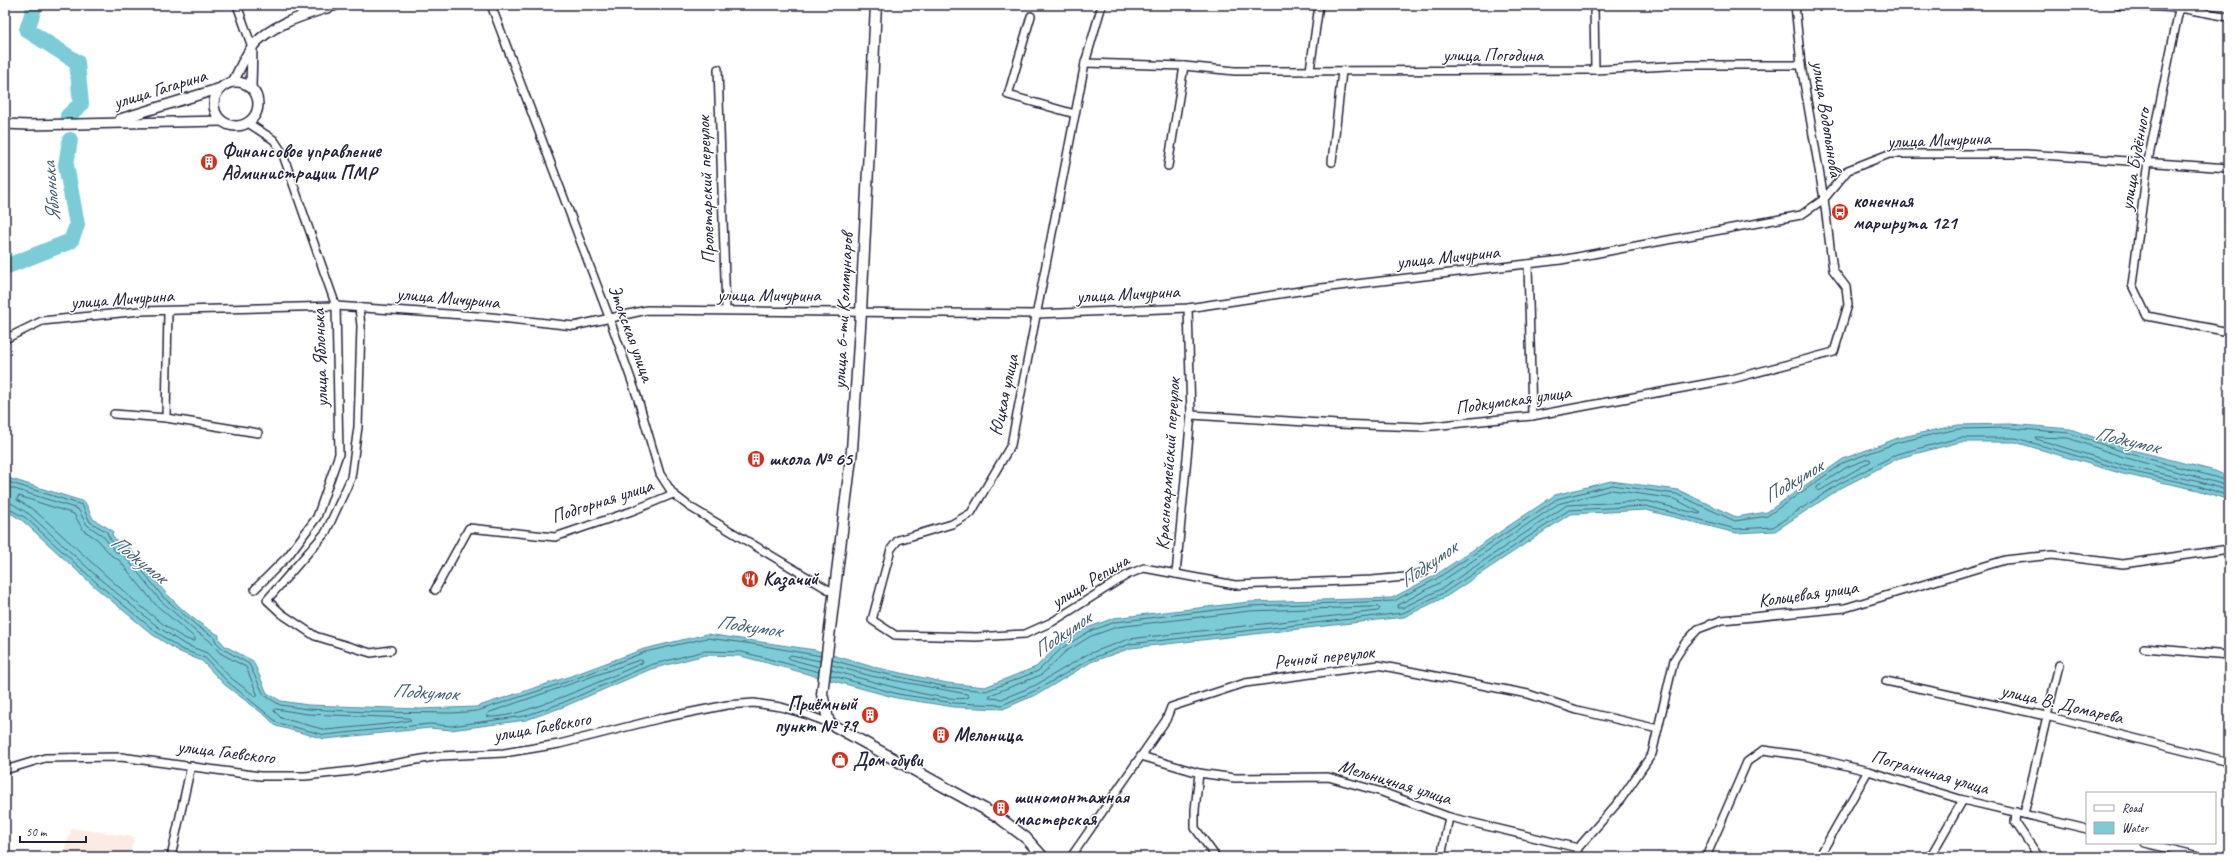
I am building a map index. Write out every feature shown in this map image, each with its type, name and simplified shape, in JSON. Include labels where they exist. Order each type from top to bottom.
[{"type":"main road","name":"улица 6-ти Коммунаров","points":[[829,723],[822,694],[852,450],[861,312],[876,5]]},
{"type":"main road","name":"улица Гаевского","points":[[829,723],[998,816],[1026,838],[1043,857]]},
{"type":"street","points":[[237,5],[252,47],[251,87],[257,96],[259,106],[256,116],[248,123]]},
{"type":"street","name":"улица Гагарина","points":[[233,82],[252,47],[265,35],[299,17],[336,5]]},
{"type":"street","name":"Этокская улица","points":[[491,5],[610,317],[637,396],[660,474],[672,494],[690,508],[834,593]]},
{"type":"street","name":"Юцкая улица","points":[[872,620],[891,549],[898,540],[952,524],[971,513],[1011,445],[1085,63],[1102,5]]},
{"type":"street","points":[[1310,70],[1319,5]]},
{"type":"street","points":[[1594,5],[1595,70]]},
{"type":"street","name":"улица Водопьянова","points":[[1795,5],[1802,65],[1824,199],[1833,270],[1846,287],[1848,305],[1834,352]]},
{"type":"street","points":[[2118,5],[2180,6],[2229,17]]},
{"type":"street","name":"улица Будённого","points":[[2180,6],[2148,161],[2132,285],[2147,316],[2229,332]]},
{"type":"street","points":[[1031,16],[1008,95],[1075,114]]},
{"type":"street","name":"улица Погодина","points":[[1085,63],[1184,66],[1235,71],[1595,70],[1686,65],[1802,65]]},
{"type":"street","points":[[1168,166],[1184,66]]},
{"type":"street","name":"Пролетарский переулок","points":[[718,69],[726,310]]},
{"type":"street","points":[[1332,162],[1342,71]]},
{"type":"street","name":"улица Гагарина","points":[[110,122],[221,88],[233,82],[242,83],[251,87]]},
{"type":"street","name":"улица Гагарина","points":[[221,88],[217,93],[214,105],[215,111],[222,121],[230,126],[239,126],[248,123]]},
{"type":"street","name":"улица Гагарина","points":[[5,124],[28,126],[110,122],[222,121]]},
{"type":"street","name":"улица Яблонька","points":[[248,123],[274,140],[282,152],[336,306],[339,454],[317,517],[288,556],[255,589]]},
{"type":"street","name":"улица Мичурина","points":[[5,338],[42,321],[168,311],[336,306],[491,317],[574,326],[647,310],[1037,314],[1188,308],[1313,289],[1561,260],[1801,216],[1824,199],[1848,170],[1889,154],[2026,154],[2148,161],[2229,168]]},
{"type":"street","points":[[1528,264],[1532,416]]},
{"type":"street","name":"улица Яблонька","points":[[359,307],[361,326],[358,427],[351,478],[326,532],[267,600],[282,614],[315,636],[371,653],[391,650]]},
{"type":"street","name":"Красноармейский переулок","points":[[1176,574],[1191,414],[1188,308]]},
{"type":"street","points":[[166,418],[168,311]]},
{"type":"street","name":"Подкумская улица","points":[[1191,414],[1338,424],[1422,427],[1532,416],[1732,379],[1834,352]]},
{"type":"street","points":[[114,414],[166,418],[258,433]]},
{"type":"street","name":"Подгорная улица","points":[[435,590],[469,528],[555,537],[632,511],[672,494]]},
{"type":"street","name":"Кольцевая улица","points":[[1576,857],[1578,848],[1621,799],[1652,754],[1674,660],[1685,643],[1698,629],[1722,620],[1845,608],[2005,560],[2052,555],[2123,564],[2229,549]]},
{"type":"street","name":"улица Репина","points":[[872,620],[895,635],[976,637],[1025,634],[1052,622],[1127,575],[1144,568],[1235,585],[1372,580],[1405,577],[1425,572]]},
{"type":"street","points":[[2144,648],[2229,655]]},
{"type":"street","name":"Речной переулок","points":[[1071,857],[1166,720],[1171,707],[1245,683],[1378,665],[1528,694],[1577,710],[1658,729]]},
{"type":"street","points":[[2024,814],[2046,716],[2050,712],[2059,665]]},
{"type":"street","name":"улица В. Домарева","points":[[1886,681],[2046,716],[2229,762]]},
{"type":"street","name":"улица Гаевского","points":[[5,770],[46,758],[121,757],[260,776],[305,776],[352,771],[440,756],[504,753],[559,744],[662,718],[740,704],[754,703],[781,707],[829,723]]},
{"type":"street","name":"Пограничная улица","points":[[1706,857],[1747,762],[1763,750],[1806,756],[1868,771],[1963,800],[2086,829]]},
{"type":"street","name":"Мельничная улица","points":[[1141,756],[1199,773],[1235,778],[1328,777],[1382,792],[1449,817],[1578,848]]},
{"type":"street","points":[[171,857],[191,766]]},
{"type":"street","points":[[1819,857],[1868,771]]},
{"type":"street","points":[[1199,773],[1195,810],[1195,828],[1216,857]]},
{"type":"street","points":[[1930,857],[1963,800]]},
{"type":"street","points":[[2016,812],[2015,822],[2039,857]]},
{"type":"street","points":[[1441,857],[1449,817]]},
{"type":"street","points":[[2148,844],[2190,856],[2203,857]]},
{"type":"shaded area","points":[[72,828],[135,837],[128,857],[61,857]]},
{"type":"water","points":[[2010,424],[2070,429],[2125,448],[2215,471],[2229,477],[2229,500],[2198,490],[2123,474],[2015,442],[1960,442],[1899,458],[1841,488],[1775,531],[1736,533],[1646,510],[1570,514],[1447,596],[1404,617],[1131,648],[1091,662],[1040,693],[1003,709],[954,707],[897,698],[741,656],[705,655],[651,669],[563,707],[526,720],[451,730],[430,728],[325,739],[276,726],[266,716],[225,685],[202,661],[180,652],[153,635],[95,587],[23,521],[5,510],[5,477],[85,502],[93,519],[113,531],[112,535],[121,545],[126,543],[156,582],[179,606],[205,627],[219,635],[219,639],[225,646],[253,661],[267,693],[281,701],[308,705],[420,709],[476,707],[571,676],[644,649],[707,634],[815,650],[873,667],[947,683],[985,687],[1036,667],[1059,645],[1087,628],[1114,618],[1249,602],[1392,598],[1434,576],[1555,495],[1611,481],[1678,490],[1736,517],[1767,512],[1843,459],[1898,438],[1958,425]]},
{"type":"waterway","name":"Яблонька","points":[[35,5],[27,30],[77,62],[81,104],[68,116]]},
{"type":"waterway","name":"Яблонька","points":[[5,267],[71,241],[77,225],[66,165],[70,140]]},
{"type":"place","name":"Финансовое управление Администрации ПМР","points":[[209,162]]},
{"type":"place","name":"конечная маршрута 121","points":[[1840,212]]},
{"type":"place","name":"школа № 65","points":[[756,459]]},
{"type":"place","name":"Казачий","points":[[750,579]]},
{"type":"place","name":"Приёмный пункт № 79","points":[[870,715]]},
{"type":"place","name":"Мельница","points":[[941,735]]},
{"type":"place","name":"Дом обуви","points":[[840,760]]},
{"type":"place","name":"шиномонтажная мастерская","points":[[1001,808]]},
{"type":"water label","name":"Подкумок","points":[[2127,440]]},
{"type":"water label","name":"Подкумок","points":[[1793,481]]},
{"type":"water label","name":"Подкумок","points":[[139,559]]},
{"type":"water label","name":"Подкумок","points":[[1428,564]]},
{"type":"water label","name":"Подкумок","points":[[749,626]]},
{"type":"water label","name":"Подкумок","points":[[1062,634]]},
{"type":"water label","name":"Подкумок","points":[[425,692]]}]
